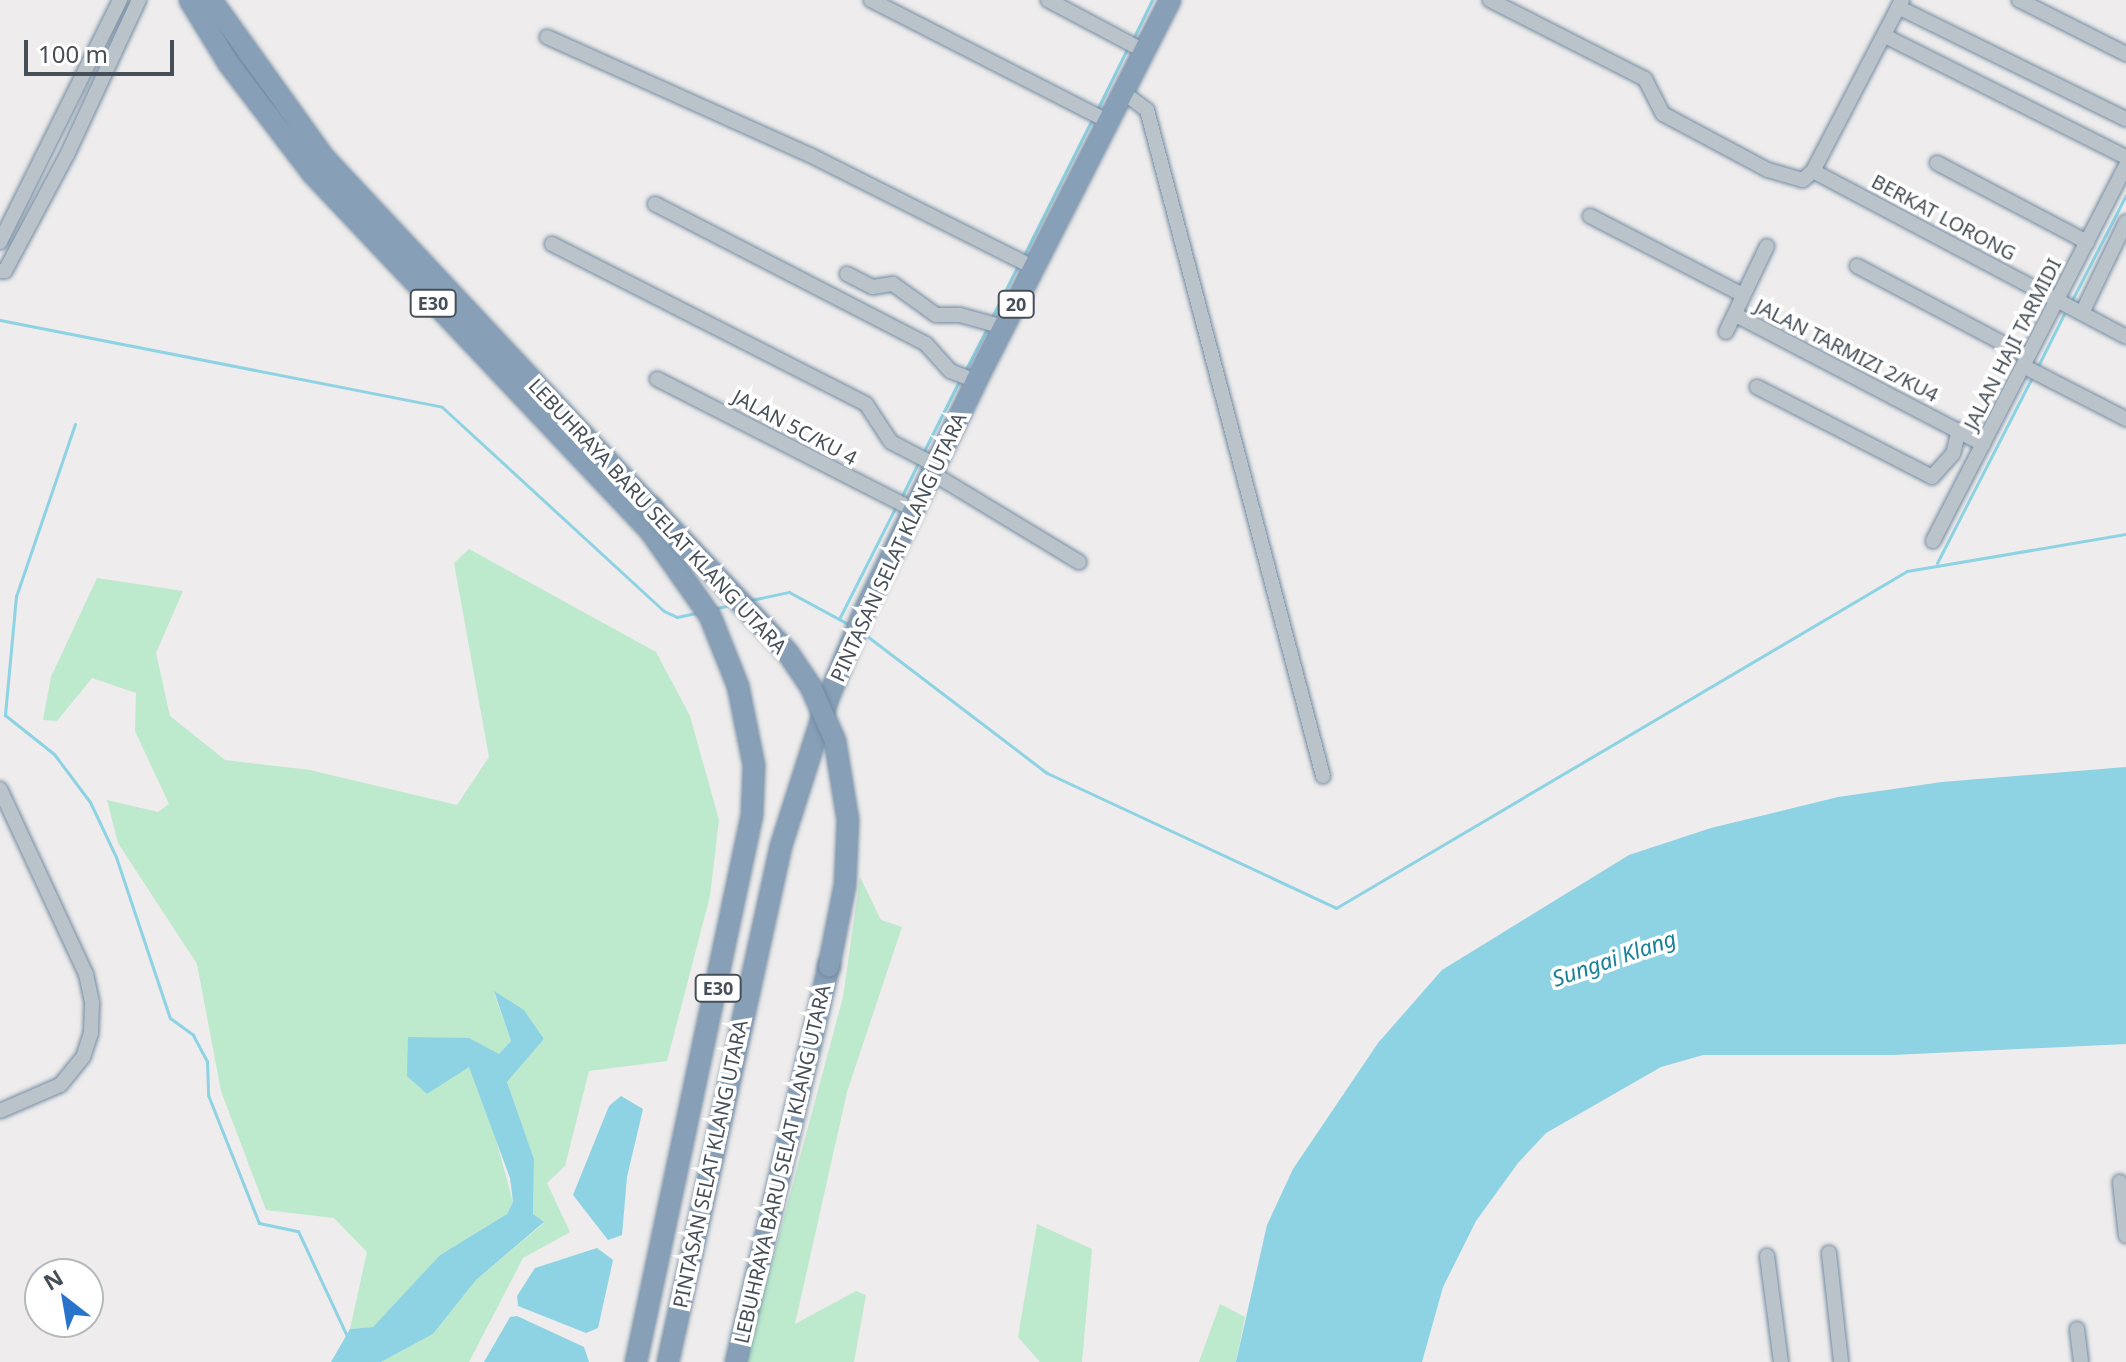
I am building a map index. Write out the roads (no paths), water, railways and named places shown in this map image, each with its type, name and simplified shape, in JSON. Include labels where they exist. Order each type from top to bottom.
[{"type":"highway","name":"LEBUHRAYA BARU SELAT KLANG UTARA","points":[[190,0],[229,64],[313,174],[649,529],[710,616],[749,727],[752,815],[636,1362]]},
{"type":"highway","name":"LEBUHRAYA BARU SELAT KLANG UTARA","points":[[211,0],[325,159],[788,653],[835,741],[848,820],[845,885],[829,966],[736,1362]]},
{"type":"highway","name":"PINTASAN SELAT KLANG UTARA","points":[[668,1362],[781,846],[848,649],[914,510],[927,464],[967,377],[999,325],[1025,263],[1123,92],[1135,46],[1170,0]]},
{"type":"street","points":[[0,242],[120,0]]},
{"type":"street","points":[[0,271],[5,271],[67,155],[139,0]]},
{"type":"street","points":[[871,0],[1106,120]]},
{"type":"street","points":[[1048,0],[1135,46]]},
{"type":"street","points":[[1490,0],[1645,79],[1663,114],[1768,170],[1803,180],[1813,171],[1900,4],[2126,119]]},
{"type":"street","points":[[2019,0],[2126,54]]},
{"type":"street","points":[[1885,36],[2126,157]]},
{"type":"street","points":[[547,37],[810,155],[1025,263]]},
{"type":"street","points":[[1123,92],[1147,110],[1323,776]]},
{"type":"street","points":[[1937,163],[2087,242]]},
{"type":"street","name":"JALAN HAJI TARMIDI","points":[[1933,541],[2126,165]]},
{"type":"street","name":"BERKAT LORONG","points":[[1813,171],[2126,337]]},
{"type":"street","points":[[655,204],[926,344],[967,377]]},
{"type":"street","points":[[1590,216],[1743,295]]},
{"type":"street","points":[[2077,310],[2120,248],[2126,222]]},
{"type":"street","points":[[552,244],[866,404],[891,442],[1079,562]]},
{"type":"street","points":[[1726,332],[1767,246]]},
{"type":"street","points":[[1857,266],[2126,419]]},
{"type":"street","points":[[847,274],[873,287],[893,284],[936,315],[977,319],[999,325]]},
{"type":"street","name":"JALAN TARMIZI 2/KU4","points":[[1736,315],[1983,444]]},
{"type":"street","name":"JALAN 5C/KU 4","points":[[657,379],[914,510]]},
{"type":"street","points":[[1757,387],[1932,477],[1953,454],[1959,430]]},
{"type":"street","points":[[0,789],[86,974],[92,1003],[91,1033],[83,1057],[60,1085],[0,1111]]},
{"type":"street","points":[[2120,1182],[2126,1236]]},
{"type":"street","points":[[1829,1253],[1841,1362]]},
{"type":"street","points":[[1767,1256],[1781,1362]]},
{"type":"street","points":[[2077,1329],[2081,1362]]},
{"type":"water","name":"Sungai Klang","points":[[2126,767],[2126,1044],[1893,1055],[1703,1055],[1661,1067],[1546,1133],[1518,1163],[1476,1221],[1443,1287],[1422,1362],[1236,1362],[1267,1225],[1293,1169],[1378,1043],[1442,970],[1629,855],[1711,828],[1838,797],[1942,782]]},
{"type":"water","points":[[494,991],[524,1010],[544,1039],[507,1082],[534,1159],[533,1214],[544,1222],[476,1280],[433,1334],[381,1362],[331,1362],[350,1329],[373,1327],[440,1255],[507,1214],[513,1202],[510,1178],[469,1067],[427,1094],[407,1076],[408,1037],[469,1038],[499,1054],[511,1041]]},
{"type":"water","points":[[621,1096],[643,1109],[627,1177],[622,1235],[608,1240],[573,1195],[609,1106]]},
{"type":"water","points":[[597,1248],[613,1260],[598,1328],[586,1333],[518,1306],[517,1296],[535,1268]]},
{"type":"water","points":[[517,1316],[584,1347],[589,1362],[484,1362],[510,1317]]},
{"type":"waterway","points":[[1132,41],[1152,0]]},
{"type":"waterway","points":[[1096,112],[1128,47]]},
{"type":"waterway","points":[[1024,255],[1092,119]]},
{"type":"waterway","points":[[2071,302],[2126,195]]},
{"type":"waterway","points":[[991,319],[1018,265]]},
{"type":"waterway","points":[[2038,366],[2064,314]]},
{"type":"waterway","points":[[0,320],[442,407],[664,611],[677,617],[696,613]]},
{"type":"waterway","points":[[964,373],[988,326]]},
{"type":"waterway","points":[[1937,563],[2032,377]]},
{"type":"waterway","points":[[922,455],[960,379]]},
{"type":"waterway","points":[[75,424],[16,596],[5,715],[54,754],[90,802],[116,857],[170,1018],[193,1035],[207,1061],[208,1095],[259,1223],[298,1231],[347,1336]]},
{"type":"waterway","points":[[901,498],[919,461]]},
{"type":"waterway","points":[[839,619],[895,508]]},
{"type":"waterway","points":[[863,633],[1047,773],[1336,908],[1907,571],[2126,534]]},
{"type":"waterway","points":[[751,600],[789,592],[850,625]]},
{"type":"waterway","points":[[716,608],[732,605]]}]
